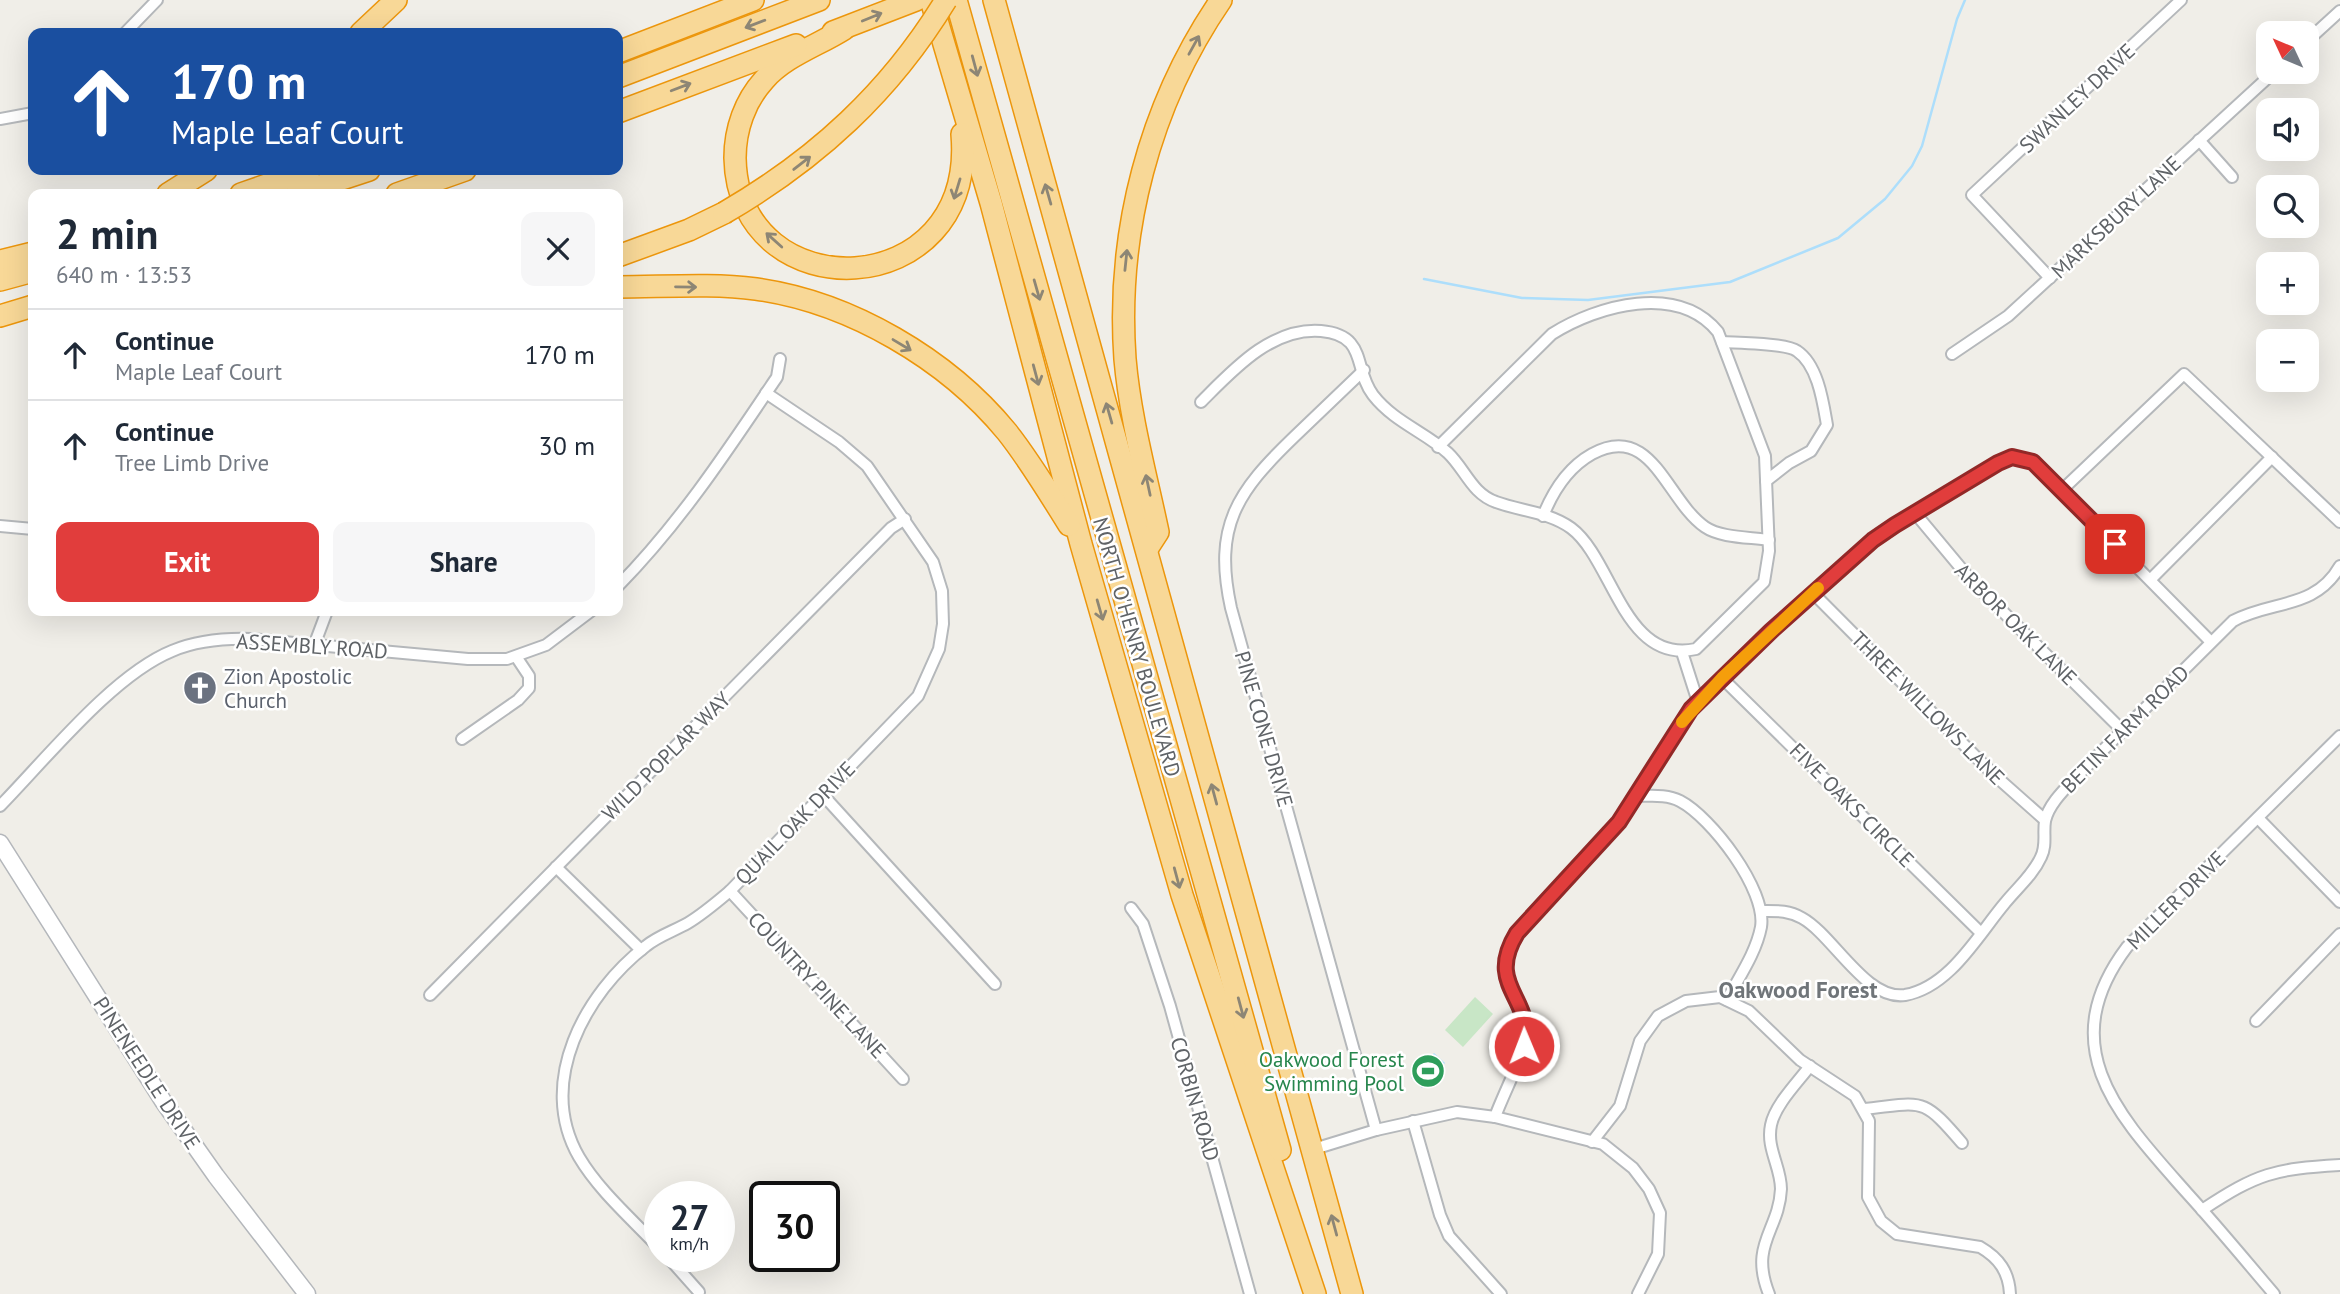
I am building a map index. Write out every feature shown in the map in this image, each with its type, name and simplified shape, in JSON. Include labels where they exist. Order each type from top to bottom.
[{"type":"highway","points":[[366,28],[396,0]]},
{"type":"highway","points":[[623,50],[753,0]]},
{"type":"highway","points":[[623,75],[819,0]]},
{"type":"highway","points":[[931,0],[991,203],[1081,544],[1182,894],[1315,1294]]},
{"type":"highway","points":[[623,254],[689,230],[724,213],[797,167],[858,114],[908,57],[946,0]]},
{"type":"highway","name":"NORTH O'HENRY BOULEVARD","points":[[956,0],[1321,1294]]},
{"type":"highway","name":"NORTH O'HENRY BOULEVARD","points":[[994,0],[1352,1294]]},
{"type":"highway","points":[[1147,549],[1158,532],[1125,361],[1126,258],[1137,194],[1156,130],[1181,68],[1221,0]]},
{"type":"highway","points":[[623,110],[908,3]]},
{"type":"highway","points":[[844,29],[774,70],[754,93],[739,125],[735,166],[742,196],[757,222],[785,250],[827,267],[858,269],[890,262],[926,239],[953,201],[962,170],[958,97]]},
{"type":"highway","points":[[176,189],[198,175]]},
{"type":"highway","points":[[255,189],[296,175]]},
{"type":"highway","points":[[311,189],[354,175]]},
{"type":"highway","points":[[411,189],[451,175]]},
{"type":"highway","points":[[0,261],[28,258]]},
{"type":"highway","points":[[0,280],[28,260]]},
{"type":"highway","points":[[623,287],[757,289],[848,315],[894,339],[966,390],[1006,432],[1046,487],[1081,544]]},
{"type":"highway","points":[[0,316],[28,308]]},
{"type":"highway","points":[[0,324],[28,320]]},
{"type":"street","points":[[130,28],[157,0]]},
{"type":"street","name":"SWANLEY DRIVE","points":[[2050,278],[1972,195],[2174,2]]},
{"type":"street","points":[[2319,31],[2340,12]]},
{"type":"street","name":"MARKSBURY LANE","points":[[1952,355],[2008,316],[2261,84]]},
{"type":"street","points":[[0,119],[28,114]]},
{"type":"street","points":[[2199,140],[2232,177]]},
{"type":"street","points":[[1200,402],[1248,356],[1297,335],[1319,331],[1340,336],[1356,349],[1374,396],[1408,428],[1438,447],[1448,453],[1474,488],[1494,502],[1543,516],[1570,528],[1591,550],[1612,592],[1629,617],[1652,641],[1682,652],[1696,649],[1764,582],[1769,540],[1765,456],[1722,342],[1710,322],[1685,309],[1656,303],[1629,304],[1569,323],[1552,334],[1438,447]]},
{"type":"street","points":[[1722,342],[1795,349],[1807,360],[1821,395],[1827,425],[1822,435],[1811,451],[1788,463],[1766,481]]},
{"type":"street","points":[[623,580],[687,507],[780,371],[780,359]]},
{"type":"street","name":"PINE CONE DRIVE","points":[[1364,370],[1272,458],[1245,490],[1227,534],[1224,569],[1231,608],[1376,1130]]},
{"type":"street","points":[[2062,491],[2185,374],[2340,522]]},
{"type":"street","name":"QUAIL OAK DRIVE","points":[[644,1232],[595,1179],[578,1155],[563,1100],[563,1069],[573,1038],[599,997],[641,950],[688,923],[730,891],[918,696],[939,649],[943,624],[942,591],[933,562],[867,466],[839,442],[766,393]]},
{"type":"street","points":[[1543,516],[1554,489],[1584,458],[1606,446],[1625,445],[1641,453],[1653,464],[1692,516],[1708,530],[1769,540]]},
{"type":"street","points":[[1495,1117],[1527,1036],[1524,1012],[1506,979],[1508,947],[1517,933],[1606,836],[1637,796],[1668,743],[1698,702],[1873,540],[1984,470],[2012,457],[2033,462],[2211,642]]},
{"type":"street","points":[[2151,579],[2272,457]]},
{"type":"street","name":"ARBOR OAK LANE","points":[[1914,513],[1970,579],[2122,730]]},
{"type":"street","name":"WILD POPLAR WAY","points":[[430,995],[891,528],[905,519]]},
{"type":"street","points":[[0,526],[28,529]]},
{"type":"street","name":"BETIN FARM ROAD","points":[[2045,820],[2058,797],[2211,642],[2247,613],[2288,606],[2306,598],[2340,566]]},
{"type":"street","name":"THREE WILLOWS LANE","points":[[1813,593],[1992,773],[2045,820]]},
{"type":"street","points":[[315,643],[325,616]]},
{"type":"street","name":"ASSEMBLY ROAD","points":[[0,806],[106,699],[156,659],[186,646],[216,640],[315,643],[468,659],[517,658],[546,645],[584,616]]},
{"type":"street","points":[[1682,652],[1698,702]]},
{"type":"street","points":[[462,739],[518,700],[529,688],[529,676],[517,658]]},
{"type":"street","name":"FIVE OAKS CIRCLE","points":[[1722,678],[1981,933]]},
{"type":"street","name":"MILLER DRIVE","points":[[2274,1294],[2125,1122],[2106,1091],[2098,1068],[2094,1038],[2097,1009],[2105,982],[2127,947],[2340,736]]},
{"type":"street","points":[[823,795],[995,984]]},
{"type":"street","points":[[1637,796],[1670,797],[1690,808],[1740,862],[1758,894],[1762,925],[1756,945],[1727,1000]]},
{"type":"street","points":[[2258,818],[2340,902]]},
{"type":"street","points":[[1761,912],[1781,911],[1802,918],[1865,978],[1890,995],[1906,995],[1931,985],[1956,963],[2040,859],[2046,845],[2045,820]]},
{"type":"street","name":"PINENEEDLE DRIVE","points":[[0,843],[163,1101],[216,1176],[307,1294]]},
{"type":"street","points":[[556,867],[641,950]]},
{"type":"street","name":"COUNTRY PINE LANE","points":[[730,891],[903,1079]]},
{"type":"street","name":"CORBIN ROAD","points":[[1131,908],[1143,924],[1163,985],[1250,1294]]},
{"type":"street","points":[[2256,1021],[2340,934]]},
{"type":"street","points":[[1592,1142],[1620,1105],[1640,1041],[1658,1016],[1686,1001],[1707,997],[1727,1000],[1756,1016],[1810,1066],[1845,1087],[1863,1109],[1871,1132],[1869,1200],[1881,1221],[1897,1234],[1980,1247],[2002,1266],[2010,1294]]},
{"type":"street","points":[[1769,1294],[1761,1260],[1763,1240],[1781,1189],[1769,1141],[1771,1123],[1810,1066]]},
{"type":"street","points":[[1863,1109],[1913,1104],[1927,1106],[1962,1143]]},
{"type":"street","points":[[1314,1149],[1376,1130],[1457,1112],[1495,1117],[1603,1144],[1633,1168],[1649,1188],[1660,1213],[1658,1254],[1638,1294]]},
{"type":"street","points":[[1413,1121],[1440,1215],[1449,1236],[1501,1294]]},
{"type":"street","points":[[2202,1210],[2266,1173],[2291,1168],[2340,1165]]},
{"type":"street","points":[[681,1272],[699,1292]]},
{"type":"green space","points":[[1475,997],[1493,1014],[1463,1047],[1445,1030]]},
{"type":"water","name":"Oakwood Forest Swimming Pool","points":[[1434,1053],[1445,1063],[1422,1088],[1411,1078]]},
{"type":"waterway","points":[[1424,279],[1522,298],[1588,300],[1730,282],[1838,238],[1885,199],[1912,166],[1922,146],[1957,19],[1965,0]]},
{"type":"slow traffic","points":[[1682,722],[1722,678],[1818,588]]},
{"type":"place","name":"Zion Apostolic Church","points":[[200,688]]},
{"type":"place","name":"Oakwood Forest Swimming Pool","points":[[1428,1071]]},
{"type":"district","name":"Oakwood Forest","points":[[1798,989]]},
{"type":"route","points":[[1524,1046],[1527,1024],[1524,1012],[1510,991],[1505,963],[1508,947],[1517,933],[1619,822],[1691,709],[1771,631],[1873,540],[1984,470],[2012,457],[2022,457],[2033,462],[2115,544]]}]
